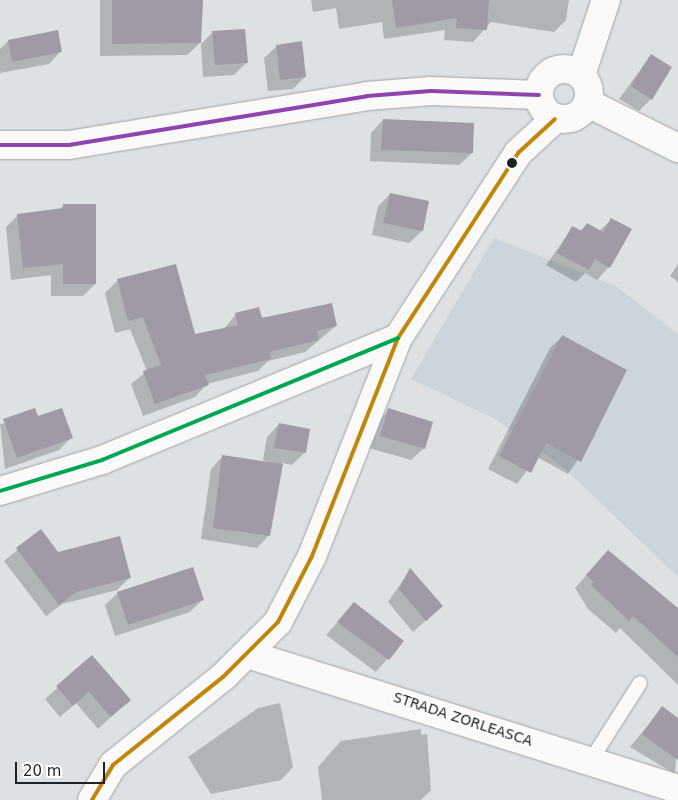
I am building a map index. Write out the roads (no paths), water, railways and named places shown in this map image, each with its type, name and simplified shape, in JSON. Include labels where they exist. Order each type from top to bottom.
[{"type":"street","points":[[581,75],[606,0]]},
{"type":"street","points":[[92,800],[114,764],[247,654],[278,622],[312,556],[398,338],[518,153],[555,119],[579,115],[588,103],[589,88],[581,75],[566,69],[550,73],[539,95],[544,110],[555,119]]},
{"type":"street","points":[[0,145],[78,144],[367,96],[431,91],[539,95]]},
{"type":"street","points":[[588,103],[678,148]]},
{"type":"street","points":[[0,491],[102,460],[398,338]]},
{"type":"street","name":"STRADA ZORLEASCA","points":[[247,654],[591,760],[678,789]]},
{"type":"lane","points":[[591,760],[640,683]]}]
